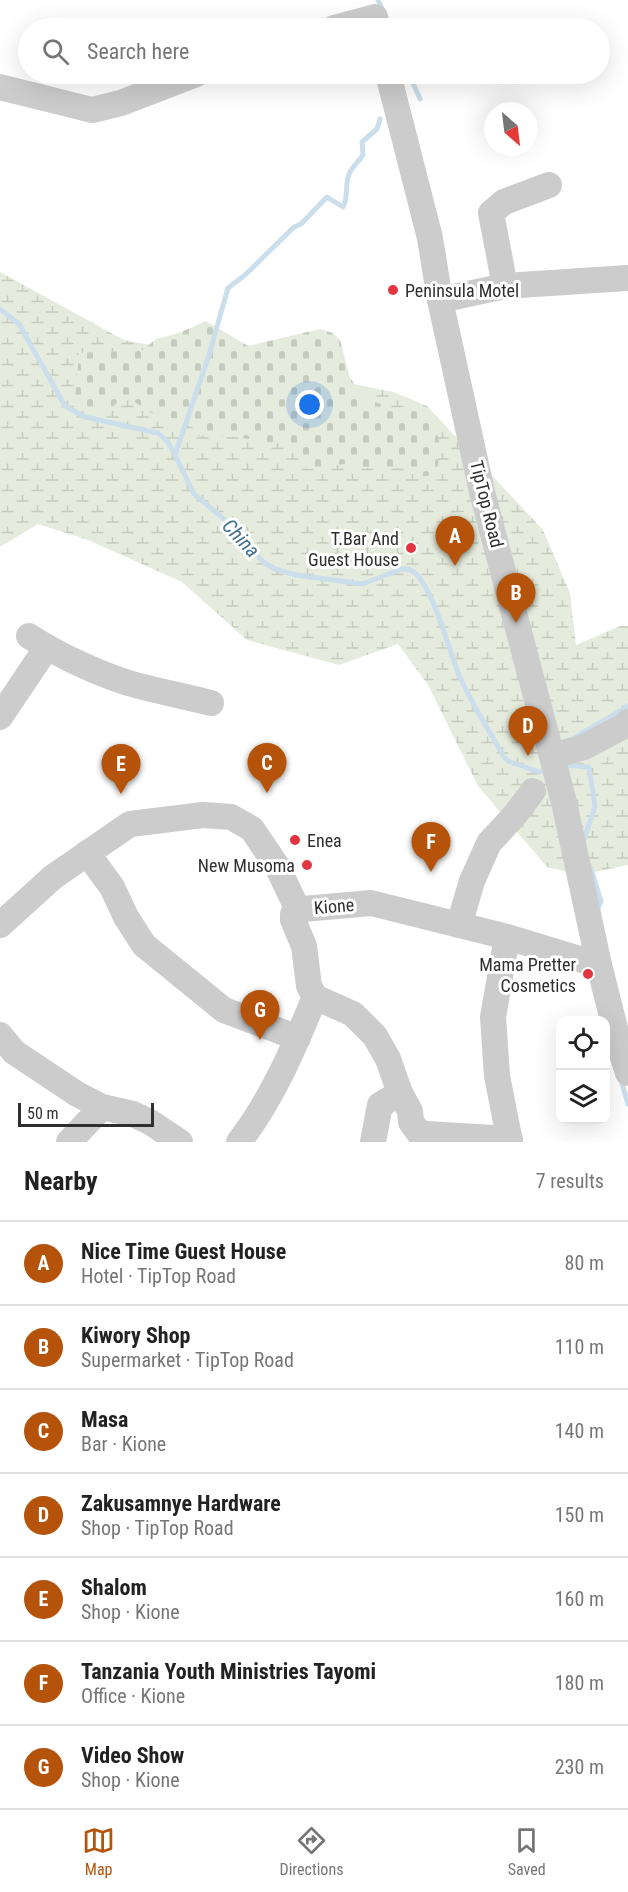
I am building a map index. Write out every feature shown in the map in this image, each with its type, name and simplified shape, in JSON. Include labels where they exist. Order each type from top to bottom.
[{"type":"street","points":[[0,87],[92,110],[121,103],[170,84]]},
{"type":"street","name":"TipTop Road","points":[[391,84],[430,238],[440,300],[482,492],[564,801],[599,965],[628,1072]]},
{"type":"street","points":[[505,286],[491,213],[504,202],[549,185]]},
{"type":"street","points":[[440,300],[505,286],[628,278]]},
{"type":"street","points":[[0,717],[38,642],[106,675],[139,686],[211,703]]},
{"type":"street","points":[[552,756],[584,747],[628,722]]},
{"type":"street","points":[[459,925],[472,881],[489,843],[533,791]]},
{"type":"street","name":"Kione","points":[[0,925],[53,877],[130,824],[203,815],[231,817],[252,829],[261,840],[298,907],[309,909],[371,903],[507,937],[599,965]]},
{"type":"street","points":[[87,853],[112,887],[126,917],[144,945],[224,1010],[298,1038]]},
{"type":"street","points":[[298,907],[293,914],[293,920],[304,946],[309,986],[315,997],[353,1014],[375,1036],[388,1059],[400,1093],[410,1111],[411,1122],[419,1133],[510,1141],[497,1076],[493,1017],[507,937]]},
{"type":"street","points":[[239,1142],[252,1126],[280,1077],[315,997]]},
{"type":"street","points":[[0,1035],[14,1052],[77,1094],[102,1107],[133,1114],[150,1122],[180,1142]]},
{"type":"street","points":[[373,1142],[380,1105],[400,1093]]},
{"type":"street","points":[[69,1142],[102,1107]]},
{"type":"green space","points":[[0,272],[124,340],[394,392],[427,406],[543,530],[570,593],[576,645],[620,626],[628,626],[628,865],[580,875],[547,867],[478,786],[428,685],[398,644],[339,665],[247,640],[182,582],[88,540],[38,524],[0,547]]},
{"type":"green space","points":[[206,321],[248,346],[320,329],[333,333],[340,340],[350,378],[367,399],[391,408],[424,405],[434,418],[439,441],[438,469],[432,475],[419,477],[406,468],[363,468],[344,464],[308,469],[284,444],[206,433],[200,437],[186,419],[158,417],[124,395],[111,409],[91,408],[75,399],[79,353],[143,350],[156,339],[179,333]]},
{"type":"waterway","points":[[378,0],[386,18]]},
{"type":"waterway","points":[[413,84],[420,99]]},
{"type":"waterway","points":[[175,455],[209,355],[228,288],[245,275],[294,227],[301,224],[327,197],[343,207],[348,176],[363,155],[362,142],[377,129],[380,119]]},
{"type":"waterway","name":"China","points":[[0,309],[19,324],[65,406],[85,417],[158,433],[168,442],[194,494],[236,529],[263,562],[275,569],[296,575],[362,584],[402,569],[416,573],[432,601],[459,675],[504,757],[508,761],[539,772],[547,769]]},
{"type":"waterway","name":"China","points":[[573,739],[628,706]]},
{"type":"waterway","points":[[565,765],[589,767],[595,806],[583,843]]},
{"type":"waterway","points":[[590,866],[601,901],[597,911]]},
{"type":"waterway","points":[[621,1080],[628,1104]]},
{"type":"place","name":"Peninsula Motel","points":[[393,290]]},
{"type":"place","name":"T.Bar And Guest House","points":[[411,548]]},
{"type":"place","name":"Nice Time Guest House","points":[[455,566]]},
{"type":"place","name":"Kiwory Shop","points":[[516,623]]},
{"type":"place","name":"Zakusamnye Hardware","points":[[528,756]]},
{"type":"place","name":"Masa","points":[[267,793]]},
{"type":"place","name":"Shalom","points":[[121,794]]},
{"type":"place","name":"Enea","points":[[295,840]]},
{"type":"place","name":"New Musoma","points":[[307,865]]},
{"type":"place","name":"Tanzania Youth Ministries Tayomi","points":[[431,872]]},
{"type":"place","name":"Mama Pretter Cosmetics","points":[[588,974]]},
{"type":"place","name":"Video Show","points":[[260,1040]]}]
